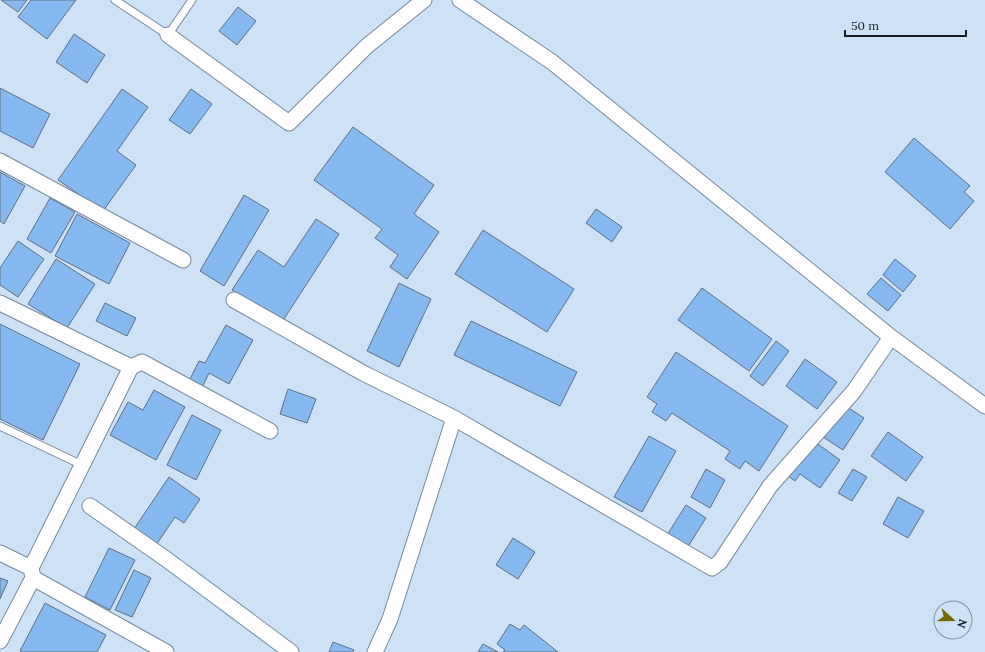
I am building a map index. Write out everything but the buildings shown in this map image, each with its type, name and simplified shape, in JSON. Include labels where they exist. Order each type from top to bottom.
[{"type":"street","points":[[168,35],[289,123],[367,46],[424,0]]},
{"type":"street","points":[[460,0],[552,62],[891,337],[985,406]]},
{"type":"street","points":[[0,161],[183,260]]},
{"type":"street","points":[[234,300],[363,374],[454,418],[712,568],[720,562],[770,486],[854,391],[891,337]]},
{"type":"street","points":[[0,303],[131,367]]},
{"type":"street","points":[[0,641],[82,465],[131,367],[142,362],[270,431]]},
{"type":"street","points":[[375,652],[390,619],[454,418]]},
{"type":"street","points":[[90,506],[166,559],[291,652]]},
{"type":"street","points":[[0,553],[166,652]]},
{"type":"lane","points":[[115,0],[168,35],[192,0]]},
{"type":"lane","points":[[0,426],[82,465]]}]
